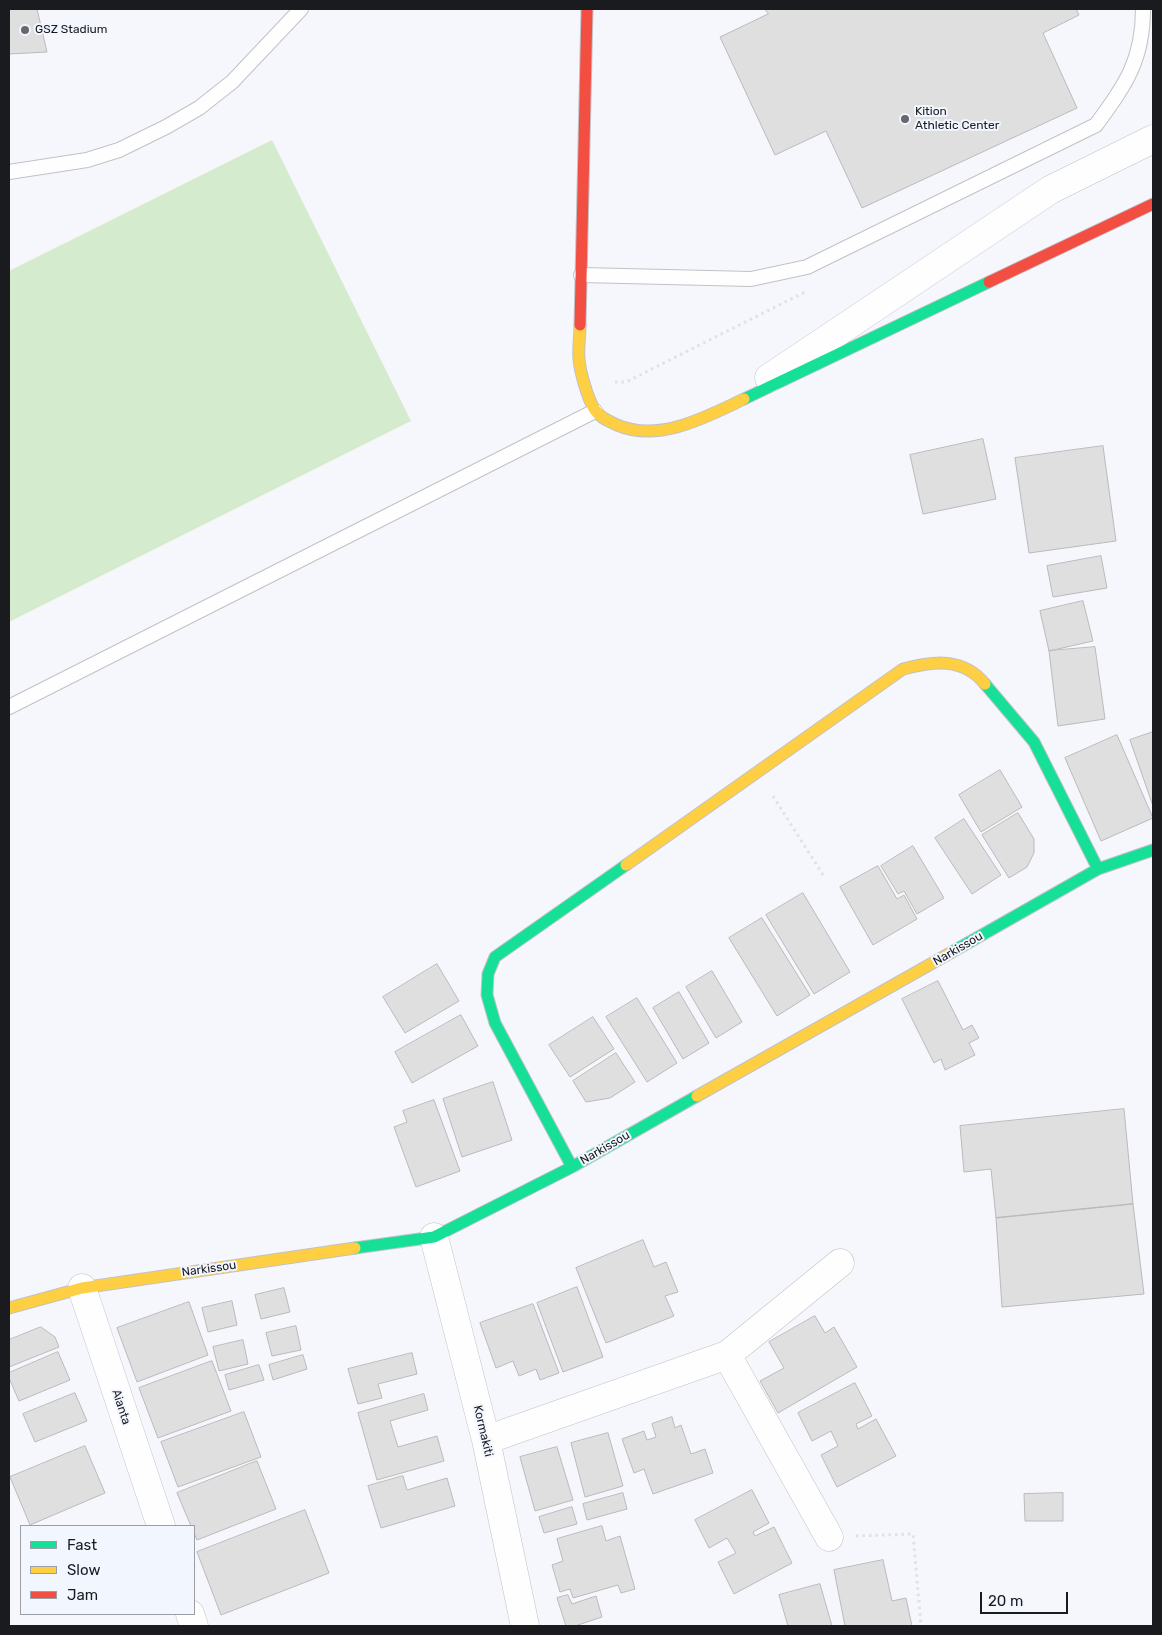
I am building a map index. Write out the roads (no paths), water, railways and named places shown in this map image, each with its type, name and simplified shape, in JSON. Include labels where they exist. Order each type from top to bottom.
[{"type":"street","points":[[587,9],[579,361],[595,411],[620,427],[647,432],[677,428],[720,411],[1153,204]]},
{"type":"street","points":[[720,411],[1050,190],[1153,139]]},
{"type":"street","points":[[572,1167],[495,1023],[487,995],[488,974],[495,957],[903,669],[926,663],[950,663],[976,673],[1034,742],[1098,869]]},
{"type":"street","name":"Narkissou","points":[[9,1308],[82,1288],[434,1238],[572,1167],[1098,869],[1153,850]]},
{"type":"street","name":"Kormakiti","points":[[434,1238],[486,1440],[525,1626]]},
{"type":"street","points":[[486,1440],[727,1355],[840,1263]]},
{"type":"street","name":"Aianta","points":[[82,1288],[161,1525]]},
{"type":"street","points":[[727,1355],[830,1537]]},
{"type":"lane","points":[[9,172],[87,160],[120,150],[166,128],[199,108],[232,82],[301,9]]},
{"type":"lane","points":[[581,274],[751,279],[807,267],[1096,125],[1123,87],[1137,57],[1143,30],[1143,9]]},
{"type":"lane","points":[[9,706],[595,411]]},
{"type":"place","name":"GSZ Stadium","points":[[25,30]]},
{"type":"place","name":"Kition Athletic Center","points":[[905,119]]}]
